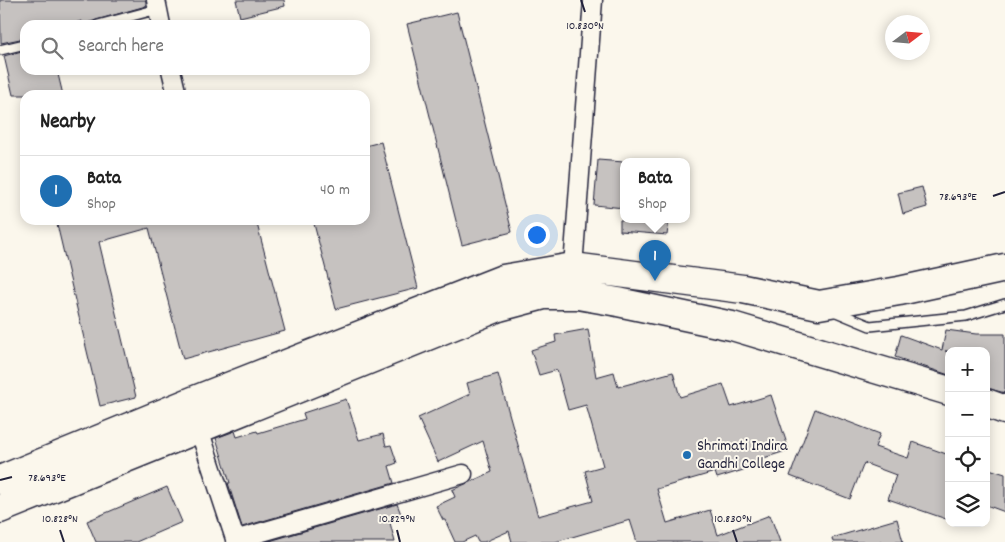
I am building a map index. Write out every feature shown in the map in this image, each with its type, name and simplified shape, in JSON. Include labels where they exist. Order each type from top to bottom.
[{"type":"main road","points":[[0,480],[200,398],[503,279],[573,267],[743,289],[819,305],[899,291],[1005,268]]},
{"type":"main road","points":[[732,326],[743,289]]},
{"type":"main road","points":[[0,509],[499,307],[544,295],[586,297],[732,326],[945,390]]},
{"type":"main road","points":[[990,404],[1005,410]]},
{"type":"street","points":[[573,267],[593,0]]},
{"type":"street","points":[[172,75],[176,90]]},
{"type":"street","points":[[199,429],[235,541],[463,474]]},
{"type":"lane","points":[[121,20],[158,12]]},
{"type":"lane","points":[[0,50],[20,45]]},
{"type":"lane","points":[[819,305],[870,326],[966,316],[1005,304]]},
{"type":"building","points":[[0,0],[146,0],[146,6],[97,20],[20,20],[20,39],[1,43]]},
{"type":"building","points":[[236,0],[284,0],[285,6],[240,17]]},
{"type":"building","points":[[457,12],[512,232],[462,245],[407,24]]},
{"type":"building","points":[[20,51],[20,75],[58,75],[62,90],[20,90],[20,95],[13,95],[4,56]]},
{"type":"building","points":[[381,142],[418,288],[336,309],[314,225],[370,225],[370,145]]},
{"type":"building","points":[[598,160],[620,162],[620,208],[594,205]]},
{"type":"building","points":[[922,187],[927,207],[903,214],[898,193]]},
{"type":"building","points":[[620,223],[669,223],[667,235],[620,231]]},
{"type":"building","points":[[57,225],[257,225],[285,331],[183,359],[149,228],[99,242],[136,397],[100,406]]},
{"type":"building","points":[[588,329],[596,377],[614,372],[618,387],[673,372],[680,397],[723,384],[731,407],[771,395],[789,450],[748,463],[750,468],[717,478],[715,472],[657,489],[667,523],[710,510],[718,535],[770,515],[780,542],[637,542],[630,520],[555,542],[512,542],[509,531],[484,542],[478,542],[475,536],[462,542],[455,542],[436,506],[455,497],[452,490],[492,472],[483,441],[438,462],[418,418],[470,394],[467,383],[498,374],[538,516],[593,501],[585,471],[603,466],[586,405],[568,410],[557,370],[539,375],[531,350],[556,342],[555,335]]},
{"type":"building","points":[[946,330],[976,334],[1005,334],[1005,393],[990,389],[990,347],[945,347],[945,374],[895,357],[901,335],[942,350]]},
{"type":"building","points":[[346,399],[359,440],[383,434],[386,446],[391,445],[397,463],[389,466],[394,483],[242,527],[216,438],[235,431],[237,437],[257,431],[258,433],[305,419],[303,413]]},
{"type":"building","points":[[815,409],[880,434],[875,447],[908,458],[913,442],[945,454],[945,519],[888,499],[896,475],[864,463],[850,499],[790,476]]},
{"type":"building","points":[[990,469],[1005,474],[1005,512],[990,506]]},
{"type":"building","points":[[167,487],[182,522],[136,542],[96,542],[87,521]]},
{"type":"building","points":[[397,504],[401,514],[389,519],[395,542],[266,542]]},
{"type":"building","points":[[897,519],[903,542],[833,542],[832,538]]},
{"type":"place","name":"Bata","points":[[655,281]]},
{"type":"place","name":"Shrimati Indira Gandhi College","points":[[687,455]]}]
